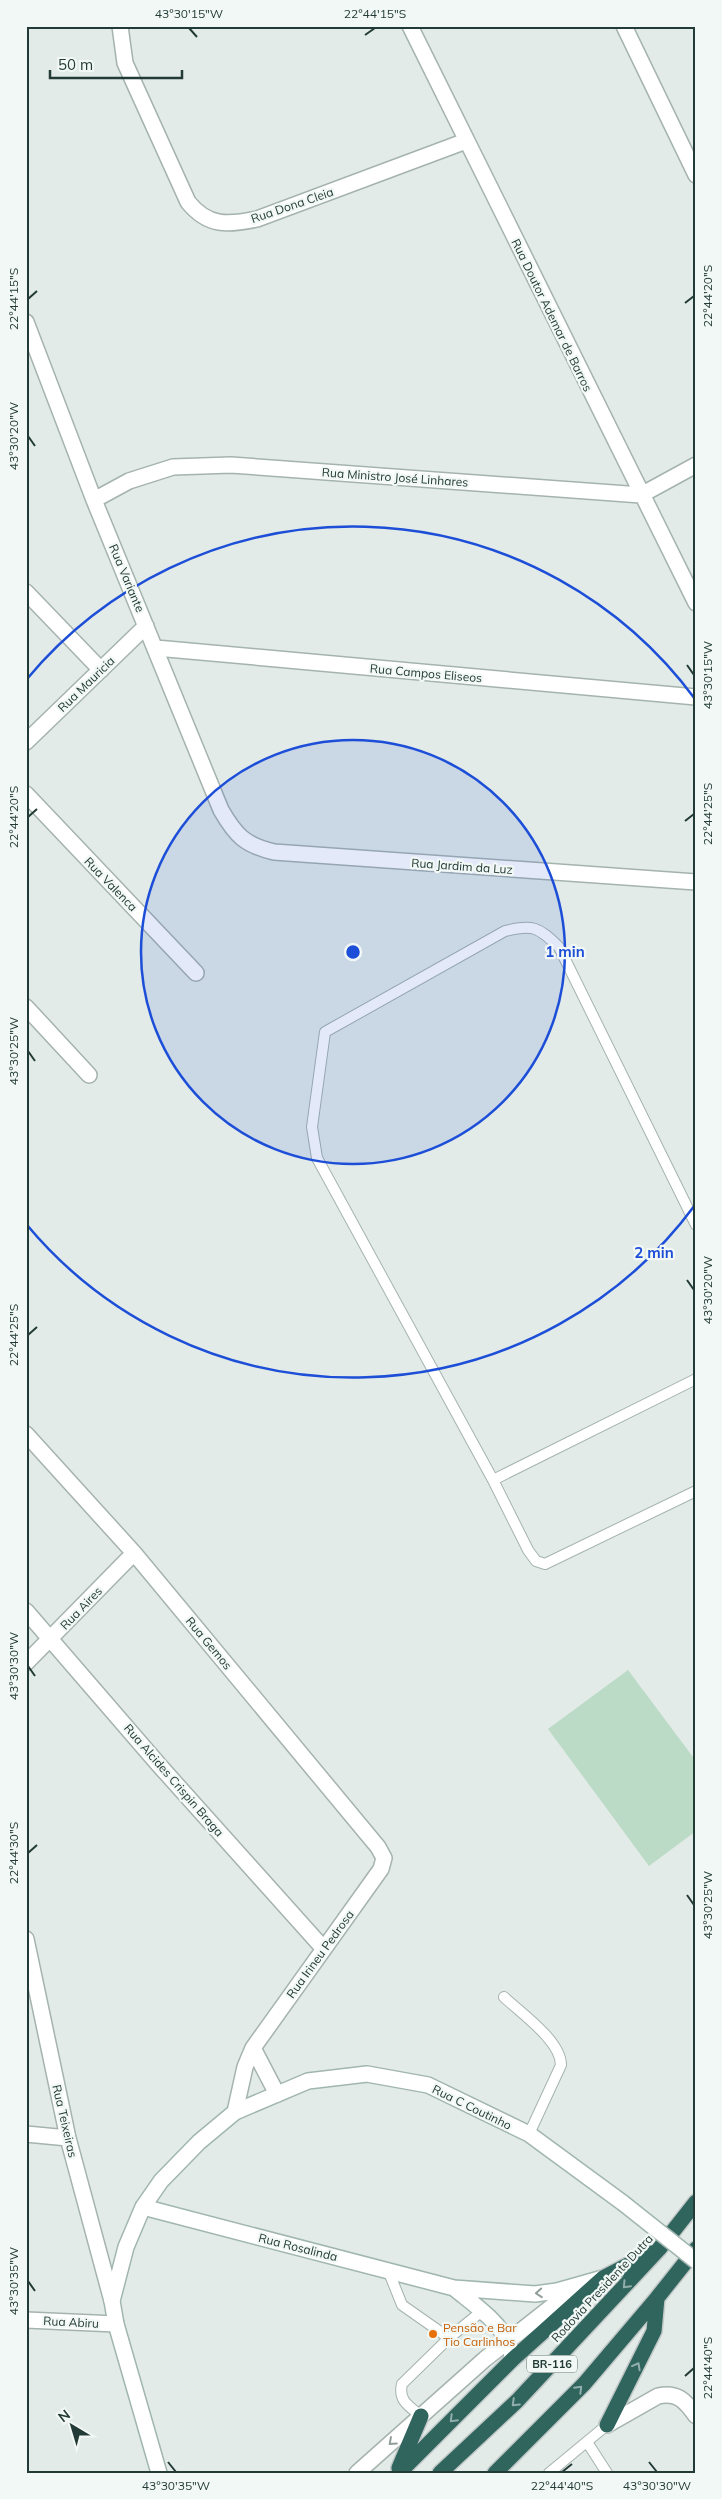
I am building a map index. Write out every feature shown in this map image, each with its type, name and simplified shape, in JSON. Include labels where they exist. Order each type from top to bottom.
[{"type":"highway","name":"Rodovia Presidente Dutra","points":[[440,2473],[517,2401],[659,2249],[696,2202]]},
{"type":"highway","points":[[398,2473],[513,2359],[603,2278],[659,2249]]},
{"type":"highway","name":"BR-116","points":[[495,2473],[584,2384],[658,2298],[696,2249]]},
{"type":"highway","points":[[607,2425],[654,2330],[658,2298]]},
{"type":"highway","points":[[398,2473],[421,2416]]},
{"type":"street","name":"Rua Dona Cleia","points":[[120,26],[125,63],[188,202],[197,213],[210,222],[240,223],[257,219],[466,142]]},
{"type":"street","name":"Rua Doutor Ademar de Barros","points":[[410,26],[696,603]]},
{"type":"street","points":[[624,26],[696,175]]},
{"type":"street","name":"Rua Variante","points":[[26,322],[94,500],[156,648],[220,810],[234,832]]},
{"type":"street","name":"Rua Ministro José Linhares","points":[[94,500],[128,480],[173,467],[231,465],[641,495]]},
{"type":"street","points":[[641,495],[696,465]]},
{"type":"street","points":[[26,592],[101,670]]},
{"type":"street","name":"Rua Mauricia","points":[[26,742],[146,626]]},
{"type":"street","name":"Rua Campos Eliseos","points":[[156,648],[696,697]]},
{"type":"street","name":"Rua Valenca","points":[[26,794],[196,973]]},
{"type":"street","name":"Rua Jardim da Luz","points":[[234,832],[252,847],[274,852],[696,882]]},
{"type":"street","points":[[26,1008],[89,1075]]},
{"type":"street","name":"Rua Gemos","points":[[26,1434],[134,1553],[378,1847],[384,1858]]},
{"type":"street","name":"Rua Aires","points":[[26,1662],[51,1639],[134,1553]]},
{"type":"street","name":"Rua Alcides Crispin Braga","points":[[26,1611],[159,1766],[323,1948]]},
{"type":"street","name":"Rua Irineu Pedrosa","points":[[235,2112],[245,2067],[253,2048],[381,1869],[384,1858]]},
{"type":"street","name":"Rua Teixeiras","points":[[26,1938],[68,2138],[112,2301],[116,2324],[159,2473]]},
{"type":"street","points":[[253,2048],[277,2094]]},
{"type":"street","name":"Rua C Coutinho","points":[[112,2301],[126,2247],[143,2207],[161,2181],[235,2112],[308,2081],[367,2074],[428,2085],[529,2134],[623,2203],[696,2261]]},
{"type":"street","points":[[26,2134],[68,2138]]},
{"type":"street","name":"Rua Rosalinda","points":[[143,2207],[454,2288],[535,2294],[557,2292],[603,2278]]},
{"type":"street","points":[[357,2473],[508,2340],[578,2286]]},
{"type":"street","name":"Rua Rosalinda","points":[[454,2288],[482,2311],[508,2340],[513,2359]]},
{"type":"street","name":"Rua Abiru","points":[[26,2320],[116,2324]]},
{"type":"street","points":[[607,2425],[658,2396],[666,2394],[680,2397],[687,2402],[696,2416]]},
{"type":"lane","points":[[696,1225],[559,947],[542,931],[528,926],[505,931],[324,1032],[312,1127],[317,1158],[493,1480],[528,1550],[536,1561],[545,1564],[696,1491]]},
{"type":"lane","points":[[493,1480],[696,1379]]},
{"type":"lane","points":[[504,1998],[554,2044],[561,2056],[561,2065],[529,2134]]},
{"type":"lane","points":[[388,2270],[402,2305],[448,2338]]},
{"type":"lane","points":[[421,2416],[402,2400],[400,2393],[402,2384],[448,2338],[482,2311]]},
{"type":"lane","points":[[549,2473],[607,2425]]},
{"type":"lane","points":[[587,2442],[607,2473]]},
{"type":"green space","points":[[628,1670],[696,1761],[696,1831],[649,1866],[548,1729]]},
{"type":"place","name":"Pensão e Bar Tio Carlinhos","points":[[433,2334]]}]
